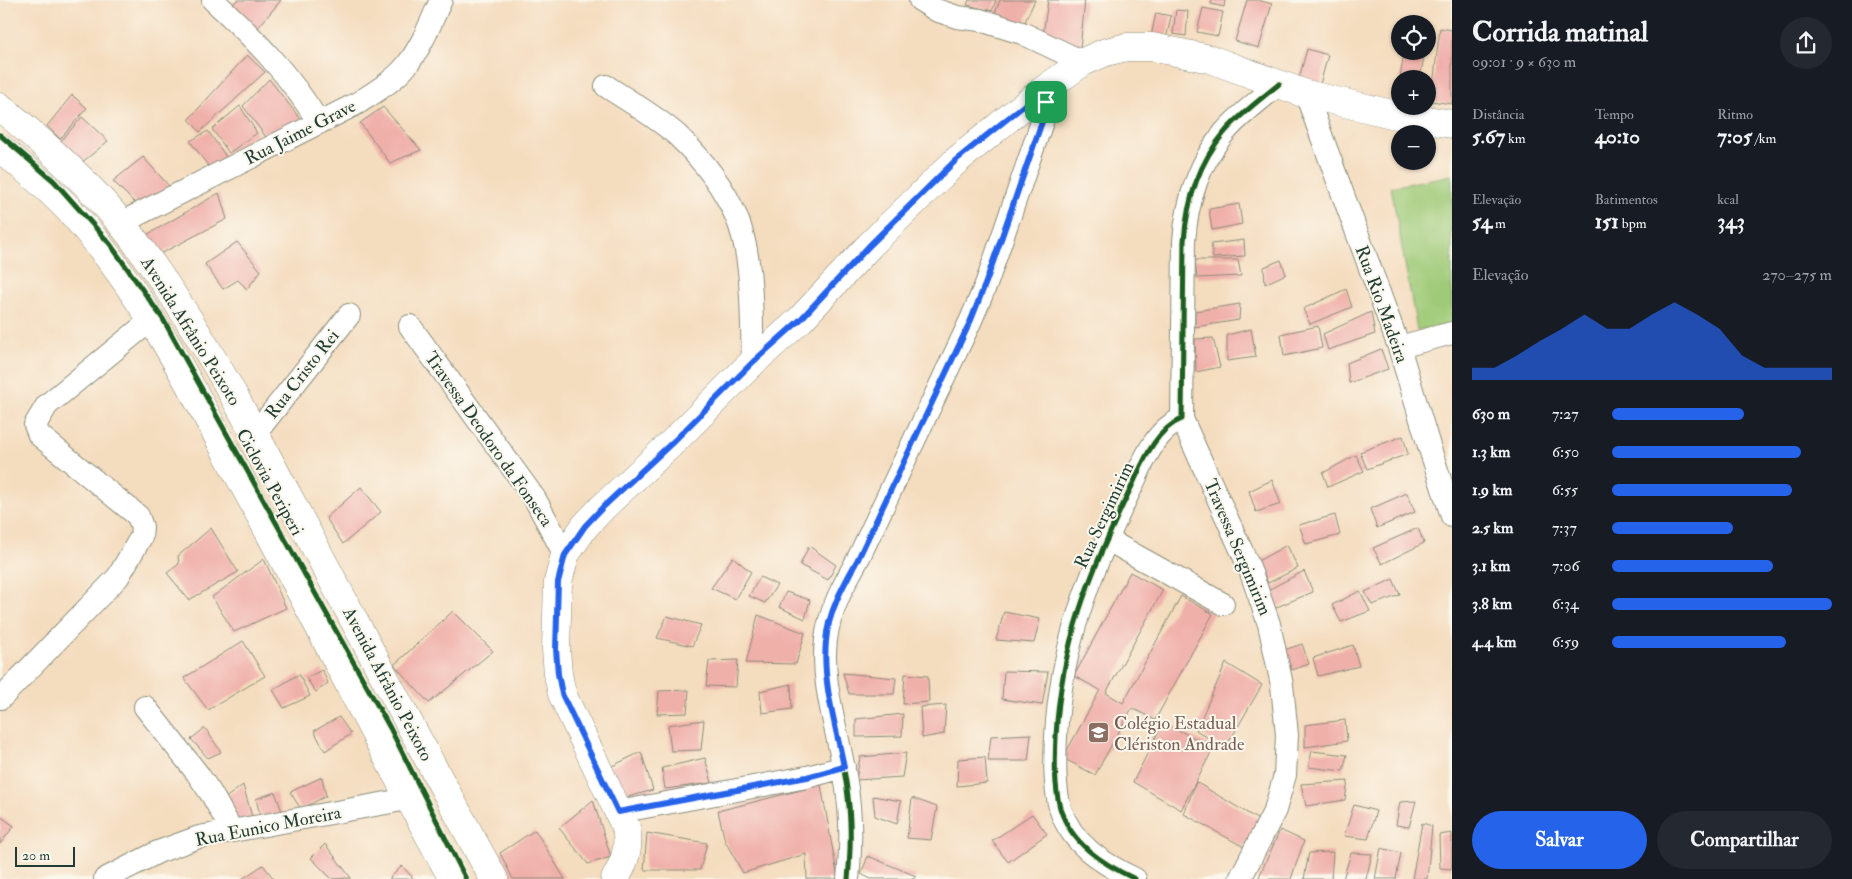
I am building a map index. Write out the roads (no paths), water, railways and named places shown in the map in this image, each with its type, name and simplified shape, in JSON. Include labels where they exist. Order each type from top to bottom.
[{"type":"main road","points":[[616,879],[627,853],[628,839],[626,828],[562,694],[558,674],[556,597],[565,555],[585,526],[603,507],[675,440],[753,362],[800,320],[870,245],[956,160],[1042,91],[1083,62],[1106,52],[1127,47],[1152,47],[1210,59],[1306,94],[1396,115],[1452,124]]},
{"type":"main road","name":"Avenida Afrânio Peixoto","points":[[0,107],[56,154],[121,223],[157,272],[198,334],[494,879]]},
{"type":"main road","name":"Avenida Afrânio Peixoto","points":[[0,148],[28,171],[73,214],[107,256],[172,353],[271,536],[408,799],[453,879]]},
{"type":"street","points":[[213,0],[245,29],[277,65],[306,102],[319,123]]},
{"type":"street","name":"Rua Jaime Grave","points":[[121,223],[358,103],[393,78],[407,65],[419,47],[441,0]]},
{"type":"street","points":[[920,0],[936,10],[957,17],[980,20],[1022,33],[1083,62]]},
{"type":"street","points":[[1182,419],[1184,241],[1186,216],[1194,186],[1206,160],[1224,133],[1279,84]]},
{"type":"street","points":[[606,86],[677,135],[701,160],[736,216],[745,248],[750,284],[753,362]]},
{"type":"street","points":[[848,879],[851,813],[824,666],[826,639],[832,612],[971,320],[1044,116],[1046,102],[1042,91]]},
{"type":"street","name":"Rua Rio Madeira","points":[[1306,94],[1399,347],[1428,446],[1452,516]]},
{"type":"street","name":"Rua Cristo Rei","points":[[254,434],[349,315]]},
{"type":"street","points":[[1,698],[118,577],[140,538],[142,527],[138,516],[39,435],[35,424],[47,405],[151,320]]},
{"type":"street","name":"Travessa Deodoro da Fonseca","points":[[410,326],[535,499],[565,555]]},
{"type":"street","points":[[1399,347],[1452,333]]},
{"type":"street","name":"Rua Sergimirim","points":[[1135,879],[1115,870],[1091,854],[1071,831],[1060,809],[1056,788],[1055,748],[1058,706],[1074,623],[1086,587],[1106,539],[1156,440],[1168,426],[1182,419]]},
{"type":"street","name":"Travessa Sergimirim","points":[[1182,419],[1249,567],[1270,624],[1282,685],[1288,735],[1285,775],[1275,810],[1240,879]]},
{"type":"street","points":[[1106,539],[1223,604]]},
{"type":"street","points":[[145,707],[212,794],[232,831]]},
{"type":"street","points":[[618,812],[807,777],[844,767]]},
{"type":"street","name":"Rua Eunico Moreira","points":[[104,879],[158,852],[199,837],[408,799]]},
{"type":"place","name":"Colégio Estadual Clériston Andrade","points":[[1098,733]]}]
